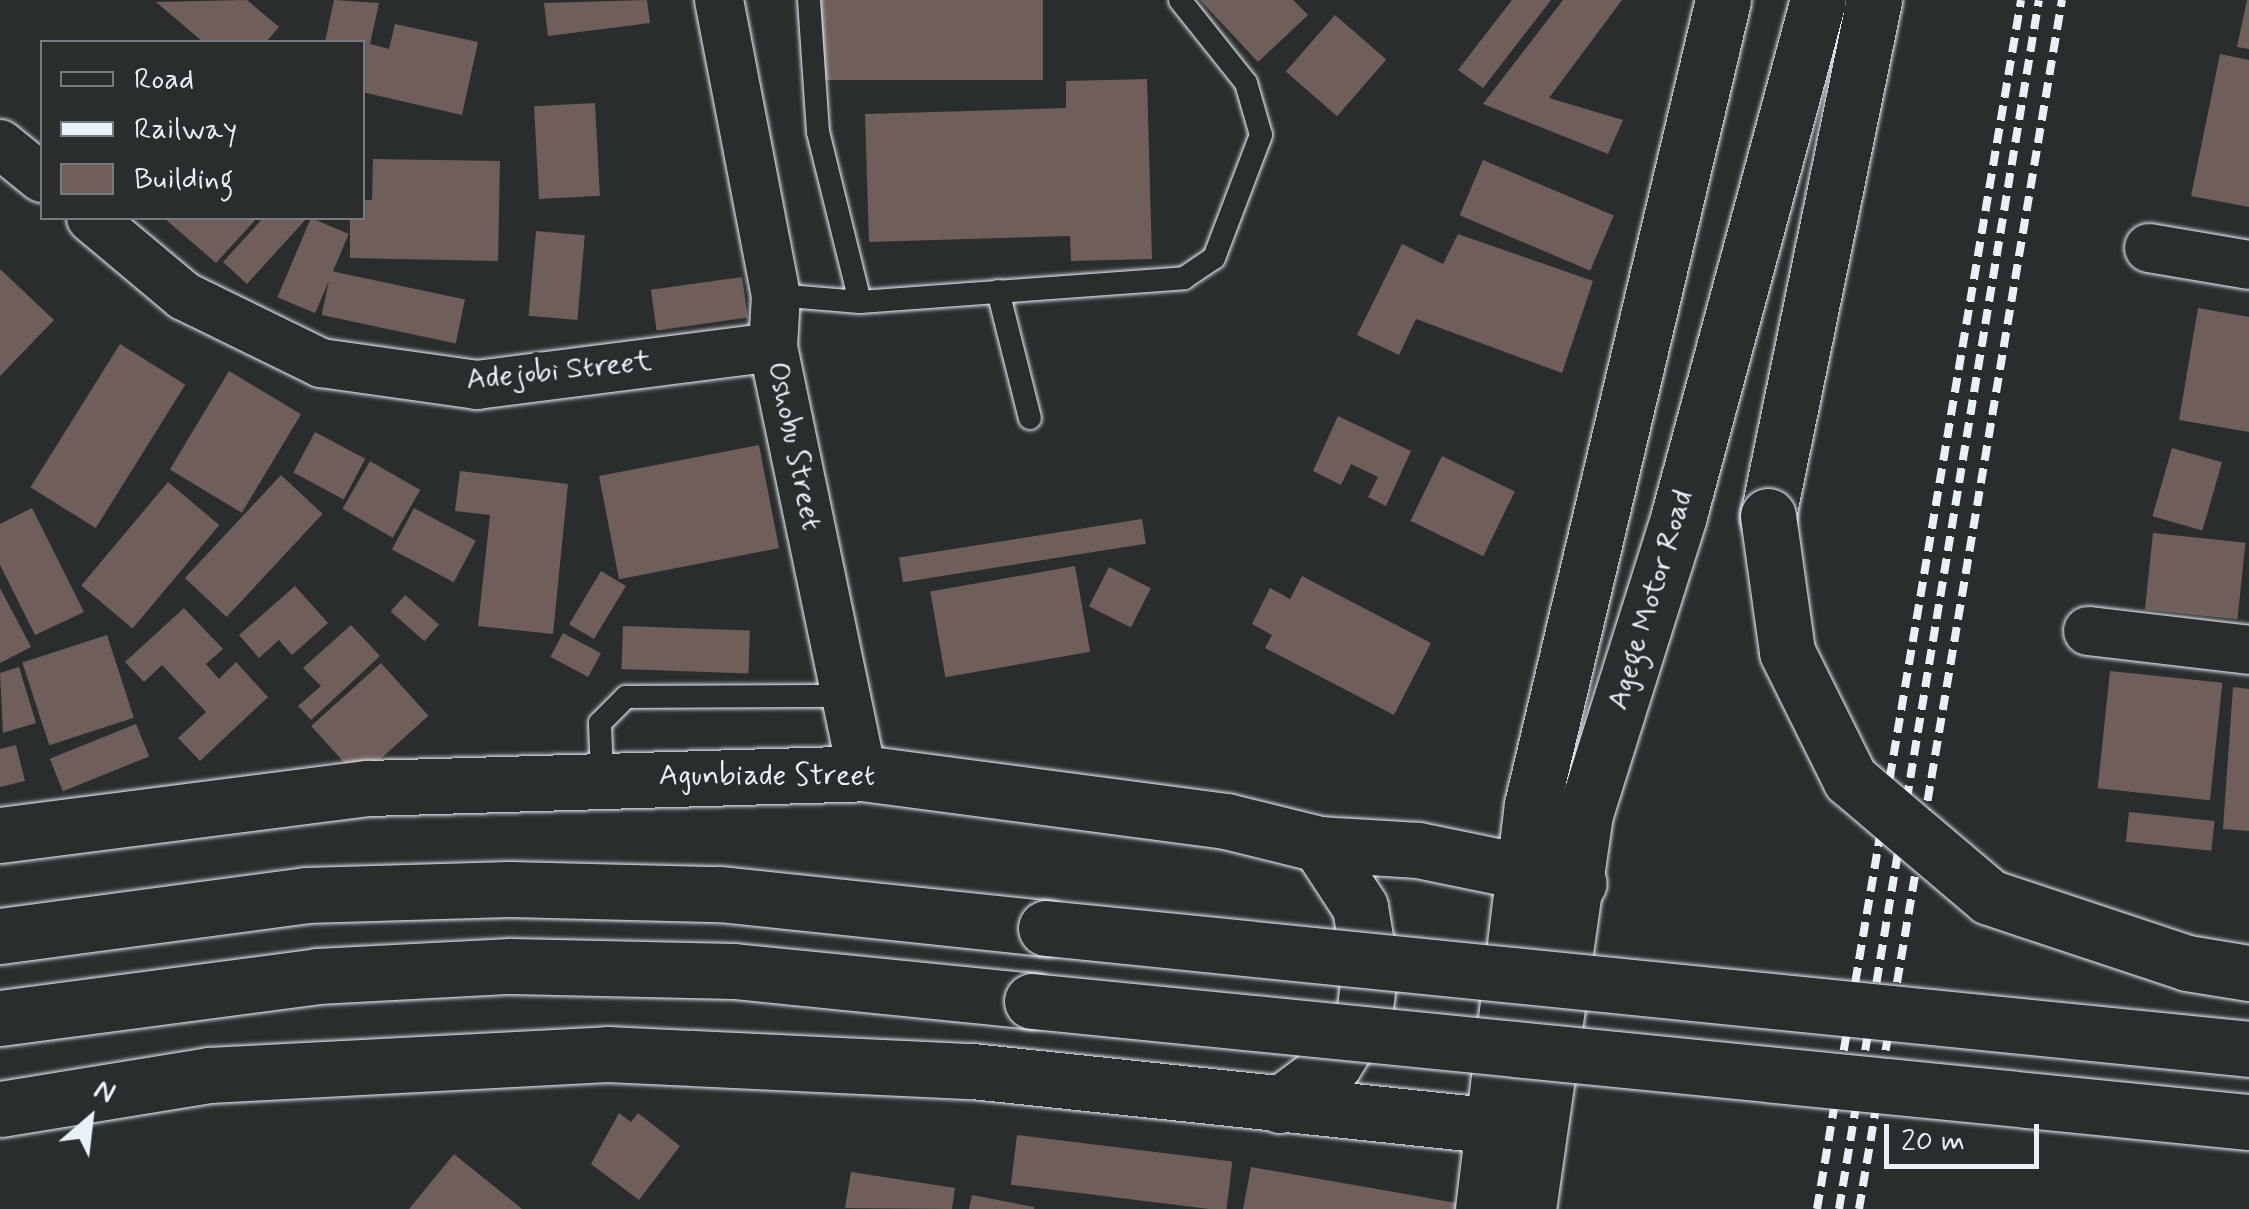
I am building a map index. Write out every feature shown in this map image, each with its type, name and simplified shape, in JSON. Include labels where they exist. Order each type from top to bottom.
[{"type":"main road","name":"Agege Motor Road","points":[[1528,1209],[1554,877],[1532,806],[1723,0]]},
{"type":"main road","name":"Agege Motor Road","points":[[1482,1209],[1496,1126],[1554,877],[1585,814],[1679,514],[1818,0]]},
{"type":"main road","points":[[1874,0],[1768,516],[1788,652],[1850,779],[1989,897],[2187,962],[2249,974]]},
{"type":"main road","name":"Agunbiade Street","points":[[0,836],[368,788],[602,776],[862,773],[1226,821],[1319,844],[1418,850],[1554,877]]},
{"type":"main road","points":[[1279,1105],[1334,1064],[1364,1016],[1370,967],[1360,907],[1319,844]]},
{"type":"main road","points":[[0,936],[306,895],[510,890],[720,894],[2249,1050]]},
{"type":"main road","points":[[0,1018],[317,976],[511,966],[734,971],[2249,1122]]},
{"type":"main road","points":[[0,1108],[210,1075],[607,1054],[972,1072],[1496,1126]]},
{"type":"street","name":"Oshobu Street","points":[[719,0],[776,295],[772,347],[849,696],[862,773]]},
{"type":"street","points":[[0,144],[40,176]]},
{"type":"street","name":"Adejobi Street","points":[[93,220],[184,296],[321,363],[477,385],[772,347]]},
{"type":"street","points":[[2149,248],[2249,265]]},
{"type":"street","points":[[2088,630],[2249,650]]},
{"type":"lane","points":[[808,0],[818,132],[860,302]]},
{"type":"lane","points":[[776,295],[860,302],[1184,278],[1214,258],[1261,135],[1246,84],[1180,0]]},
{"type":"lane","points":[[998,292],[1030,418]]},
{"type":"lane","points":[[602,776],[600,723],[626,698],[849,696]]},
{"type":"building","points":[[247,0],[279,27],[268,40],[201,40],[156,2]]},
{"type":"building","points":[[334,0],[379,3],[370,44],[389,49],[395,24],[478,42],[462,115],[365,93],[365,40],[325,40]]},
{"type":"building","points":[[647,0],[650,23],[548,36],[544,3]]},
{"type":"building","points":[[818,0],[1043,0],[1043,80],[818,80]]},
{"type":"building","points":[[1200,0],[1293,0],[1308,15],[1258,62]]},
{"type":"building","points":[[1512,0],[1551,0],[1483,88],[1458,70]]},
{"type":"building","points":[[1563,0],[1622,0],[1549,98],[1623,120],[1608,154],[1483,104]]},
{"type":"building","points":[[2249,0],[2249,49],[2237,47]]},
{"type":"building","points":[[1335,15],[1386,60],[1337,116],[1286,72]]},
{"type":"building","points":[[2220,54],[2249,60],[2249,207],[2191,196]]},
{"type":"building","points":[[1147,79],[1152,259],[1071,261],[1070,236],[869,242],[865,114],[1066,108],[1066,81]]},
{"type":"building","points":[[595,103],[600,196],[539,199],[534,106]]},
{"type":"building","points":[[373,159],[500,161],[498,261],[350,258],[350,220],[365,220],[365,200],[372,200]]},
{"type":"building","points":[[1483,160],[1614,215],[1590,271],[1460,215]]},
{"type":"building","points":[[166,220],[255,220],[216,263]]},
{"type":"building","points":[[261,220],[305,220],[247,284],[223,262]]},
{"type":"building","points":[[310,220],[349,234],[315,313],[277,297]]},
{"type":"building","points":[[536,231],[585,235],[577,320],[529,316]]},
{"type":"building","points":[[1458,234],[1593,281],[1562,373],[1416,319],[1399,355],[1357,335],[1402,244],[1443,264]]},
{"type":"building","points":[[0,269],[54,320],[0,376]]},
{"type":"building","points":[[331,271],[465,299],[456,344],[322,315]]},
{"type":"building","points":[[742,277],[748,318],[657,330],[651,290]]},
{"type":"building","points":[[2198,308],[2249,317],[2249,432],[2179,420]]},
{"type":"building","points":[[120,344],[185,385],[96,528],[30,487]]},
{"type":"building","points":[[229,371],[301,414],[242,513],[170,470]]},
{"type":"building","points":[[1338,416],[1411,451],[1386,506],[1368,497],[1378,477],[1351,464],[1341,485],[1313,471]]},
{"type":"building","points":[[315,432],[365,459],[344,499],[293,473]]},
{"type":"building","points":[[759,445],[779,548],[619,579],[599,476]]},
{"type":"building","points":[[2172,448],[2222,462],[2202,531],[2152,516]]},
{"type":"building","points":[[1442,456],[1515,492],[1483,556],[1410,521]]},
{"type":"building","points":[[370,461],[420,490],[393,538],[343,509]]},
{"type":"building","points":[[460,471],[568,484],[553,634],[478,626],[490,515],[455,511]]},
{"type":"building","points":[[281,475],[323,514],[227,617],[185,578]]},
{"type":"building","points":[[168,482],[219,525],[133,628],[81,585]]},
{"type":"building","points":[[32,508],[84,612],[35,635],[0,565],[0,524]]},
{"type":"building","points":[[414,508],[476,541],[454,582],[392,549]]},
{"type":"building","points":[[1142,519],[1146,544],[903,582],[899,557]]},
{"type":"building","points":[[2153,533],[2245,543],[2237,619],[2145,610]]},
{"type":"building","points":[[1075,566],[1090,652],[945,677],[930,592]]},
{"type":"building","points":[[1109,567],[1151,588],[1131,628],[1089,606]]},
{"type":"building","points":[[601,571],[626,586],[594,639],[569,624]]},
{"type":"building","points":[[1302,576],[1431,643],[1394,715],[1265,648],[1272,635],[1252,624],[1270,588],[1290,599]]},
{"type":"building","points":[[295,586],[328,623],[292,655],[279,640],[259,658],[239,635]]},
{"type":"building","points":[[0,588],[31,647],[0,663]]},
{"type":"building","points":[[405,595],[439,625],[425,641],[391,612]]},
{"type":"building","points":[[184,608],[223,649],[206,664],[219,679],[236,662],[268,697],[200,761],[178,738],[206,712],[162,665],[144,682],[125,662]]},
{"type":"building","points":[[351,625],[380,656],[311,720],[298,706],[321,686],[303,668]]},
{"type":"building","points":[[623,626],[750,630],[748,673],[621,669]]},
{"type":"building","points":[[563,633],[601,653],[588,677],[550,657]]},
{"type":"building","points":[[107,635],[134,718],[49,745],[22,663]]},
{"type":"building","points":[[381,663],[429,716],[359,779],[311,726]]},
{"type":"building","points":[[19,667],[36,723],[3,733],[0,673]]},
{"type":"building","points":[[2110,671],[2222,683],[2210,800],[2098,788]]},
{"type":"building","points":[[2233,687],[2249,689],[2249,831],[2223,829]]},
{"type":"building","points":[[136,724],[149,756],[63,791],[50,759]]},
{"type":"building","points":[[16,745],[25,781],[0,787],[0,749]]},
{"type":"building","points":[[2129,812],[2215,821],[2211,851],[2126,842]]},
{"type":"building","points":[[619,1113],[631,1122],[638,1113],[680,1146],[639,1200],[591,1164]]},
{"type":"building","points":[[1017,1135],[1232,1161],[1227,1209],[1011,1185]]},
{"type":"building","points":[[454,1154],[522,1209],[409,1209]]},
{"type":"building","points":[[1251,1167],[1468,1205],[1467,1209],[1243,1209]]},
{"type":"building","points":[[851,1172],[955,1188],[952,1209],[845,1208]]},
{"type":"building","points":[[972,1195],[1034,1207],[1034,1209],[969,1209]]},
{"type":"railway","points":[[1817,1209],[2021,0]]},
{"type":"railway","points":[[1839,1209],[2039,0]]},
{"type":"railway","points":[[1859,1209],[2062,0]]}]
